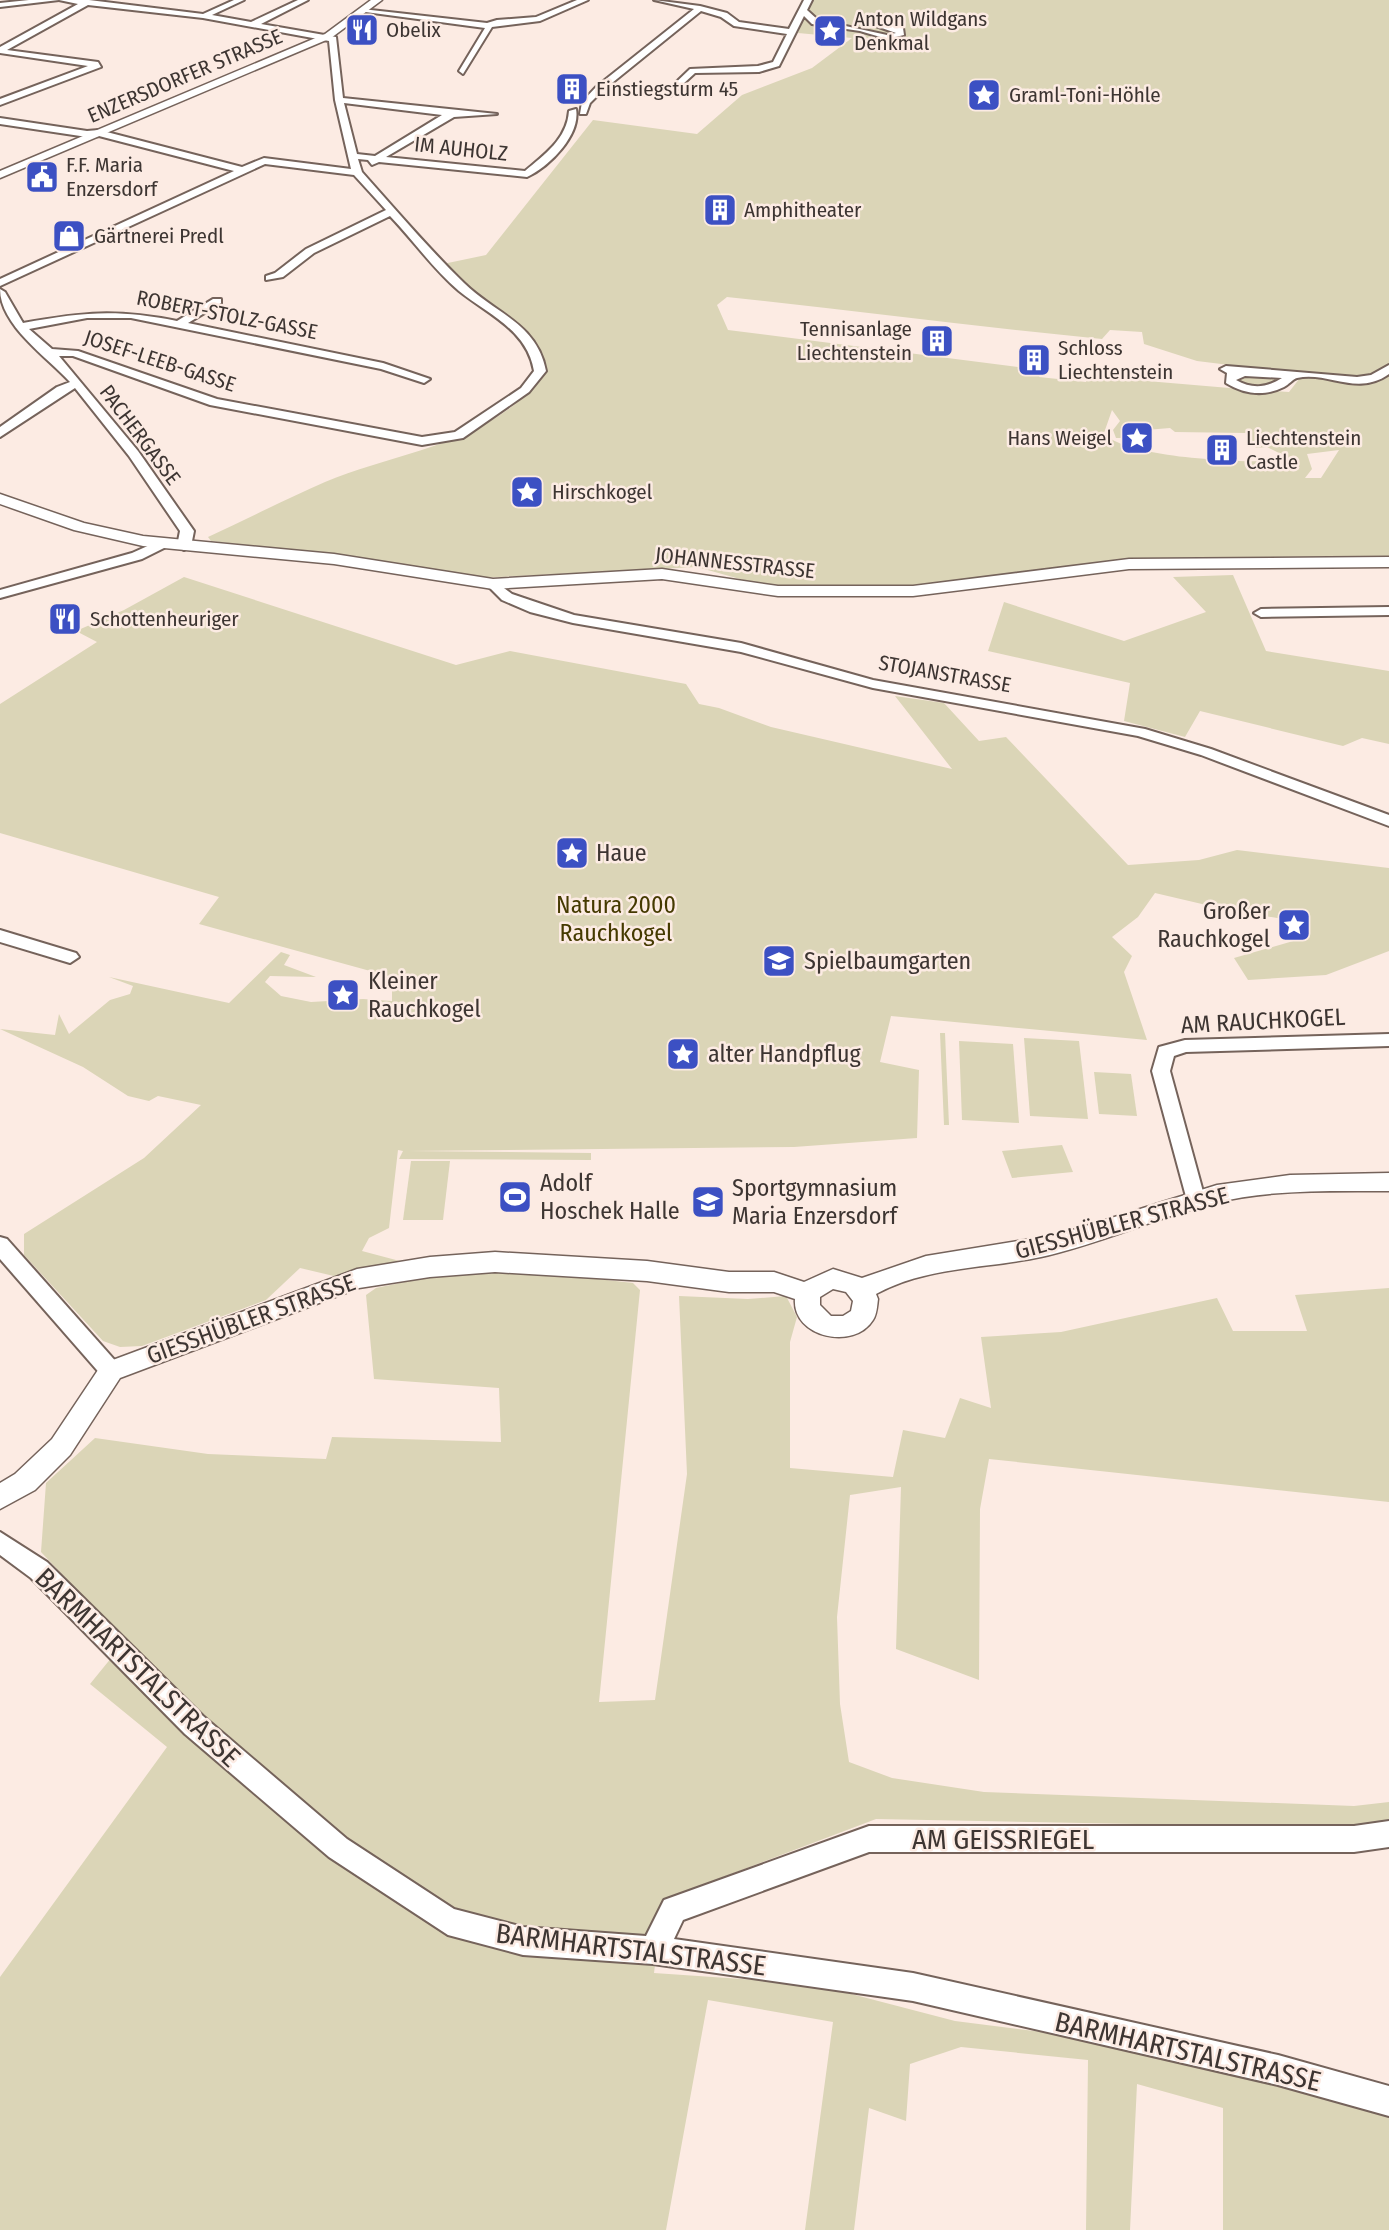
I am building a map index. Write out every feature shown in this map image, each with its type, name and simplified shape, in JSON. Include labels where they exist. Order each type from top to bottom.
[{"type":"main road","name":"ENZERSDORFER STRASSE","points":[[0,175],[328,36],[377,0]]},
{"type":"main road","name":"JOHANNESSTRASSE","points":[[0,499],[80,527],[161,544],[334,559],[493,584],[662,574],[778,591],[913,591],[1129,564],[1389,562]]},
{"type":"main road","name":"GIESSHÜBLER STRASSE","points":[[861,1290],[879,1279],[913,1267],[965,1258],[998,1257],[1073,1241],[1195,1199],[1310,1184],[1389,1182]]},
{"type":"main road","name":"GIESSHÜBLER STRASSE","points":[[111,1371],[328,1288],[382,1274],[452,1265],[495,1262],[647,1271],[729,1282],[774,1282],[808,1293]]},
{"type":"main road","points":[[833,1279],[844,1280],[861,1290],[866,1299],[863,1316],[849,1326],[827,1326],[812,1318],[807,1309],[808,1293],[814,1286],[833,1279]]},
{"type":"main road","points":[[0,1497],[25,1482],[61,1447],[111,1371]]},
{"type":"street","points":[[0,5],[55,0]]},
{"type":"street","points":[[65,0],[203,16],[328,36],[335,42],[339,100],[357,173],[390,212],[310,251],[279,275],[270,278]]},
{"type":"street","points":[[203,16],[240,0]]},
{"type":"street","points":[[254,24],[304,0]]},
{"type":"street","points":[[362,11],[488,26],[508,20],[537,19],[584,0]]},
{"type":"street","points":[[661,0],[724,15],[737,24],[791,32]]},
{"type":"street","points":[[599,89],[670,93],[693,71],[759,69],[776,64],[808,0]]},
{"type":"street","points":[[0,50],[90,1]]},
{"type":"street","name":"IM AUHOLZ","points":[[352,156],[527,174],[568,135],[578,112],[599,89],[700,8]]},
{"type":"street","points":[[803,10],[815,22],[861,29],[887,37],[900,35],[900,30],[879,24],[881,21]]},
{"type":"street","points":[[463,71],[489,29],[488,26]]},
{"type":"street","points":[[0,50],[98,64],[0,102]]},
{"type":"street","points":[[0,88],[24,92]]},
{"type":"street","points":[[339,100],[452,114],[493,114]]},
{"type":"street","points":[[0,283],[264,161],[357,173],[403,140],[452,114]]},
{"type":"street","points":[[0,121],[87,134],[99,133],[241,170]]},
{"type":"street","name":"JOSEF-LEEB-GASSE","points":[[0,292],[20,327],[49,352],[74,353],[214,402],[422,441],[459,435],[525,390],[540,371],[537,355],[502,315],[462,288],[390,212]]},
{"type":"street","points":[[178,325],[217,300]]},
{"type":"street","name":"ROBERT-STOLZ-GASSE","points":[[20,327],[115,313],[383,366],[424,379]]},
{"type":"street","name":"PACHERGASSE","points":[[49,352],[134,454],[187,531],[188,537],[184,546]]},
{"type":"street","points":[[1226,369],[1242,373],[1231,375],[1230,381],[1249,390],[1279,388],[1293,375],[1366,380],[1381,376],[1389,368]]},
{"type":"street","points":[[0,433],[61,389],[77,383]]},
{"type":"street","points":[[0,594],[136,556],[161,544]]},
{"type":"street","name":"STOJANSTRASSE","points":[[493,584],[499,594],[511,600],[569,619],[764,651],[860,681],[1140,732],[1206,752],[1389,821]]},
{"type":"street","points":[[1261,613],[1389,611]]},
{"type":"street","points":[[0,936],[70,957]]},
{"type":"street","name":"AM RAUCHKOGEL","points":[[1195,1199],[1161,1071],[1167,1052],[1185,1046],[1389,1040]]},
{"type":"street","points":[[0,1245],[111,1371]]},
{"type":"street","name":"BARMHARTSTALSTRASSE","points":[[0,1542],[39,1570],[194,1726],[338,1848],[448,1921],[523,1941],[653,1950],[913,1987],[1278,2070],[1389,2101]]},
{"type":"street","name":"AM GEISSRIEGEL","points":[[653,1950],[674,1910],[869,1839],[1354,1839],[1389,1834]]},
{"type":"green space","points":[[811,0],[1389,0],[1389,558],[1113,561],[896,588],[772,588],[697,567],[478,578],[347,557],[211,541],[208,537],[325,482],[446,442],[475,429],[502,414],[526,394],[546,370],[532,342],[443,264],[486,255],[593,120],[697,134],[742,95],[812,68],[852,38],[798,33]],"holes":[[[727,297],[1102,339],[1110,330],[1142,332],[1144,344],[1197,361],[1303,374],[1289,392],[1257,390],[1277,385],[1285,377],[1241,376],[1234,381],[1253,390],[1088,376],[1086,382],[1039,377],[1041,370],[728,330],[717,305]],[[1112,410],[1120,421],[1113,430],[1116,438],[1141,438],[1148,435],[1146,430],[1170,428],[1175,432],[1246,433],[1256,448],[1267,447],[1285,456],[1285,461],[1218,460],[1161,454],[1116,442],[1104,433]],[[1339,450],[1321,478],[1305,478],[1312,469],[1307,454]]]},
{"type":"green space","points":[[1233,575],[1266,651],[1389,671],[1389,744],[1362,738],[1343,746],[1200,711],[1185,737],[1124,721],[1130,683],[988,651],[1004,602],[1124,641],[1206,612],[1173,577]]},
{"type":"green space","name":"Natura 2000 Rauchkogel","points":[[184,577],[456,665],[510,651],[686,684],[699,704],[719,708],[771,727],[952,769],[895,696],[944,703],[979,741],[1006,737],[1128,865],[1199,860],[1237,850],[1389,868],[1389,951],[1326,975],[1248,980],[1234,958],[1307,937],[1300,922],[1219,908],[1155,893],[1138,917],[1112,937],[1132,956],[1124,972],[1147,1040],[891,1016],[880,1062],[919,1070],[917,1138],[794,1147],[408,1151],[591,1153],[591,1160],[399,1159],[403,1151],[398,1150],[389,1228],[369,1238],[362,1251],[411,1264],[338,1277],[300,1268],[266,1300],[142,1346],[120,1347],[103,1341],[24,1255],[24,1234],[144,1158],[201,1105],[158,1096],[149,1101],[128,1096],[83,1067],[0,1029],[55,1035],[59,1014],[69,1034],[110,1000],[130,994],[133,986],[109,977],[229,1003],[281,952],[290,955],[284,965],[316,977],[270,976],[265,982],[281,996],[311,1002],[363,999],[392,1001],[392,977],[199,924],[219,897],[0,833],[0,704],[97,642],[76,631],[124,610]]},
{"type":"green space","points":[[940,1033],[945,1033],[949,1125],[944,1125]]},
{"type":"green space","points":[[1024,1038],[1079,1041],[1088,1119],[1030,1116]]},
{"type":"green space","points":[[959,1041],[1013,1044],[1019,1123],[962,1120]]},
{"type":"green space","points":[[1094,1072],[1131,1074],[1137,1116],[1099,1114]]},
{"type":"green space","points":[[1062,1145],[1073,1172],[1012,1178],[1002,1151]]},
{"type":"green space","points":[[411,1161],[450,1161],[443,1220],[403,1220]]},
{"type":"green space","points":[[463,1270],[536,1272],[633,1283],[640,1290],[599,1702],[655,1700],[687,1474],[679,1296],[748,1299],[786,1296],[797,1317],[790,1342],[790,1468],[893,1477],[903,1430],[945,1438],[960,1398],[991,1408],[981,1337],[1061,1332],[1217,1298],[1233,1331],[1307,1331],[1295,1295],[1389,1288],[1389,1502],[989,1459],[980,1509],[979,1680],[896,1649],[901,1487],[850,1495],[837,1617],[840,1704],[849,1762],[892,1778],[984,1792],[1354,1806],[1389,1802],[1389,1822],[1344,1828],[876,1819],[663,1900],[654,1973],[813,1984],[955,2021],[1082,2037],[1389,2115],[1389,2230],[1223,2230],[1223,2108],[1137,2084],[1130,2230],[1086,2230],[1088,2060],[961,2047],[910,2064],[906,2121],[869,2108],[854,2230],[805,2230],[833,2022],[708,2000],[666,2230],[0,2230],[0,1977],[167,1747],[90,1684],[125,1641],[41,1552],[46,1483],[95,1438],[208,1454],[326,1459],[332,1437],[501,1442],[499,1388],[374,1379],[366,1295],[376,1288]]},
{"type":"place","name":"Obelix","points":[[362,30]]},
{"type":"place","name":"Anton Wildgans Denkmal","points":[[830,31]]},
{"type":"place","name":"Einstiegsturm 45","points":[[572,89]]},
{"type":"place","name":"Graml-Toni-Höhle","points":[[984,95]]},
{"type":"place","name":"F.F. Maria Enzersdorf","points":[[42,177]]},
{"type":"place","name":"Amphitheater","points":[[720,210]]},
{"type":"place","name":"Gärtnerei Predl","points":[[69,236]]},
{"type":"place","name":"Tennisanlage Liechtenstein","points":[[937,341]]},
{"type":"place","name":"Schloss Liechtenstein","points":[[1034,360]]},
{"type":"place","name":"Hans Weigel","points":[[1137,438]]},
{"type":"place","name":"Liechtenstein Castle","points":[[1222,450]]},
{"type":"place","name":"Hirschkogel","points":[[527,492]]},
{"type":"place","name":"Schottenheuriger","points":[[65,619]]},
{"type":"place","name":"Haue","points":[[572,853]]},
{"type":"place","name":"Großer Rauchkogel","points":[[1294,925]]},
{"type":"place","name":"Spielbaumgarten","points":[[779,961]]},
{"type":"place","name":"Kleiner Rauchkogel","points":[[343,995]]},
{"type":"place","name":"alter Handpflug","points":[[683,1054]]},
{"type":"place","name":"Adolf Hoschek Halle","points":[[515,1197]]},
{"type":"place","name":"Sportgymnasium Maria Enzersdorf","points":[[708,1202]]}]
